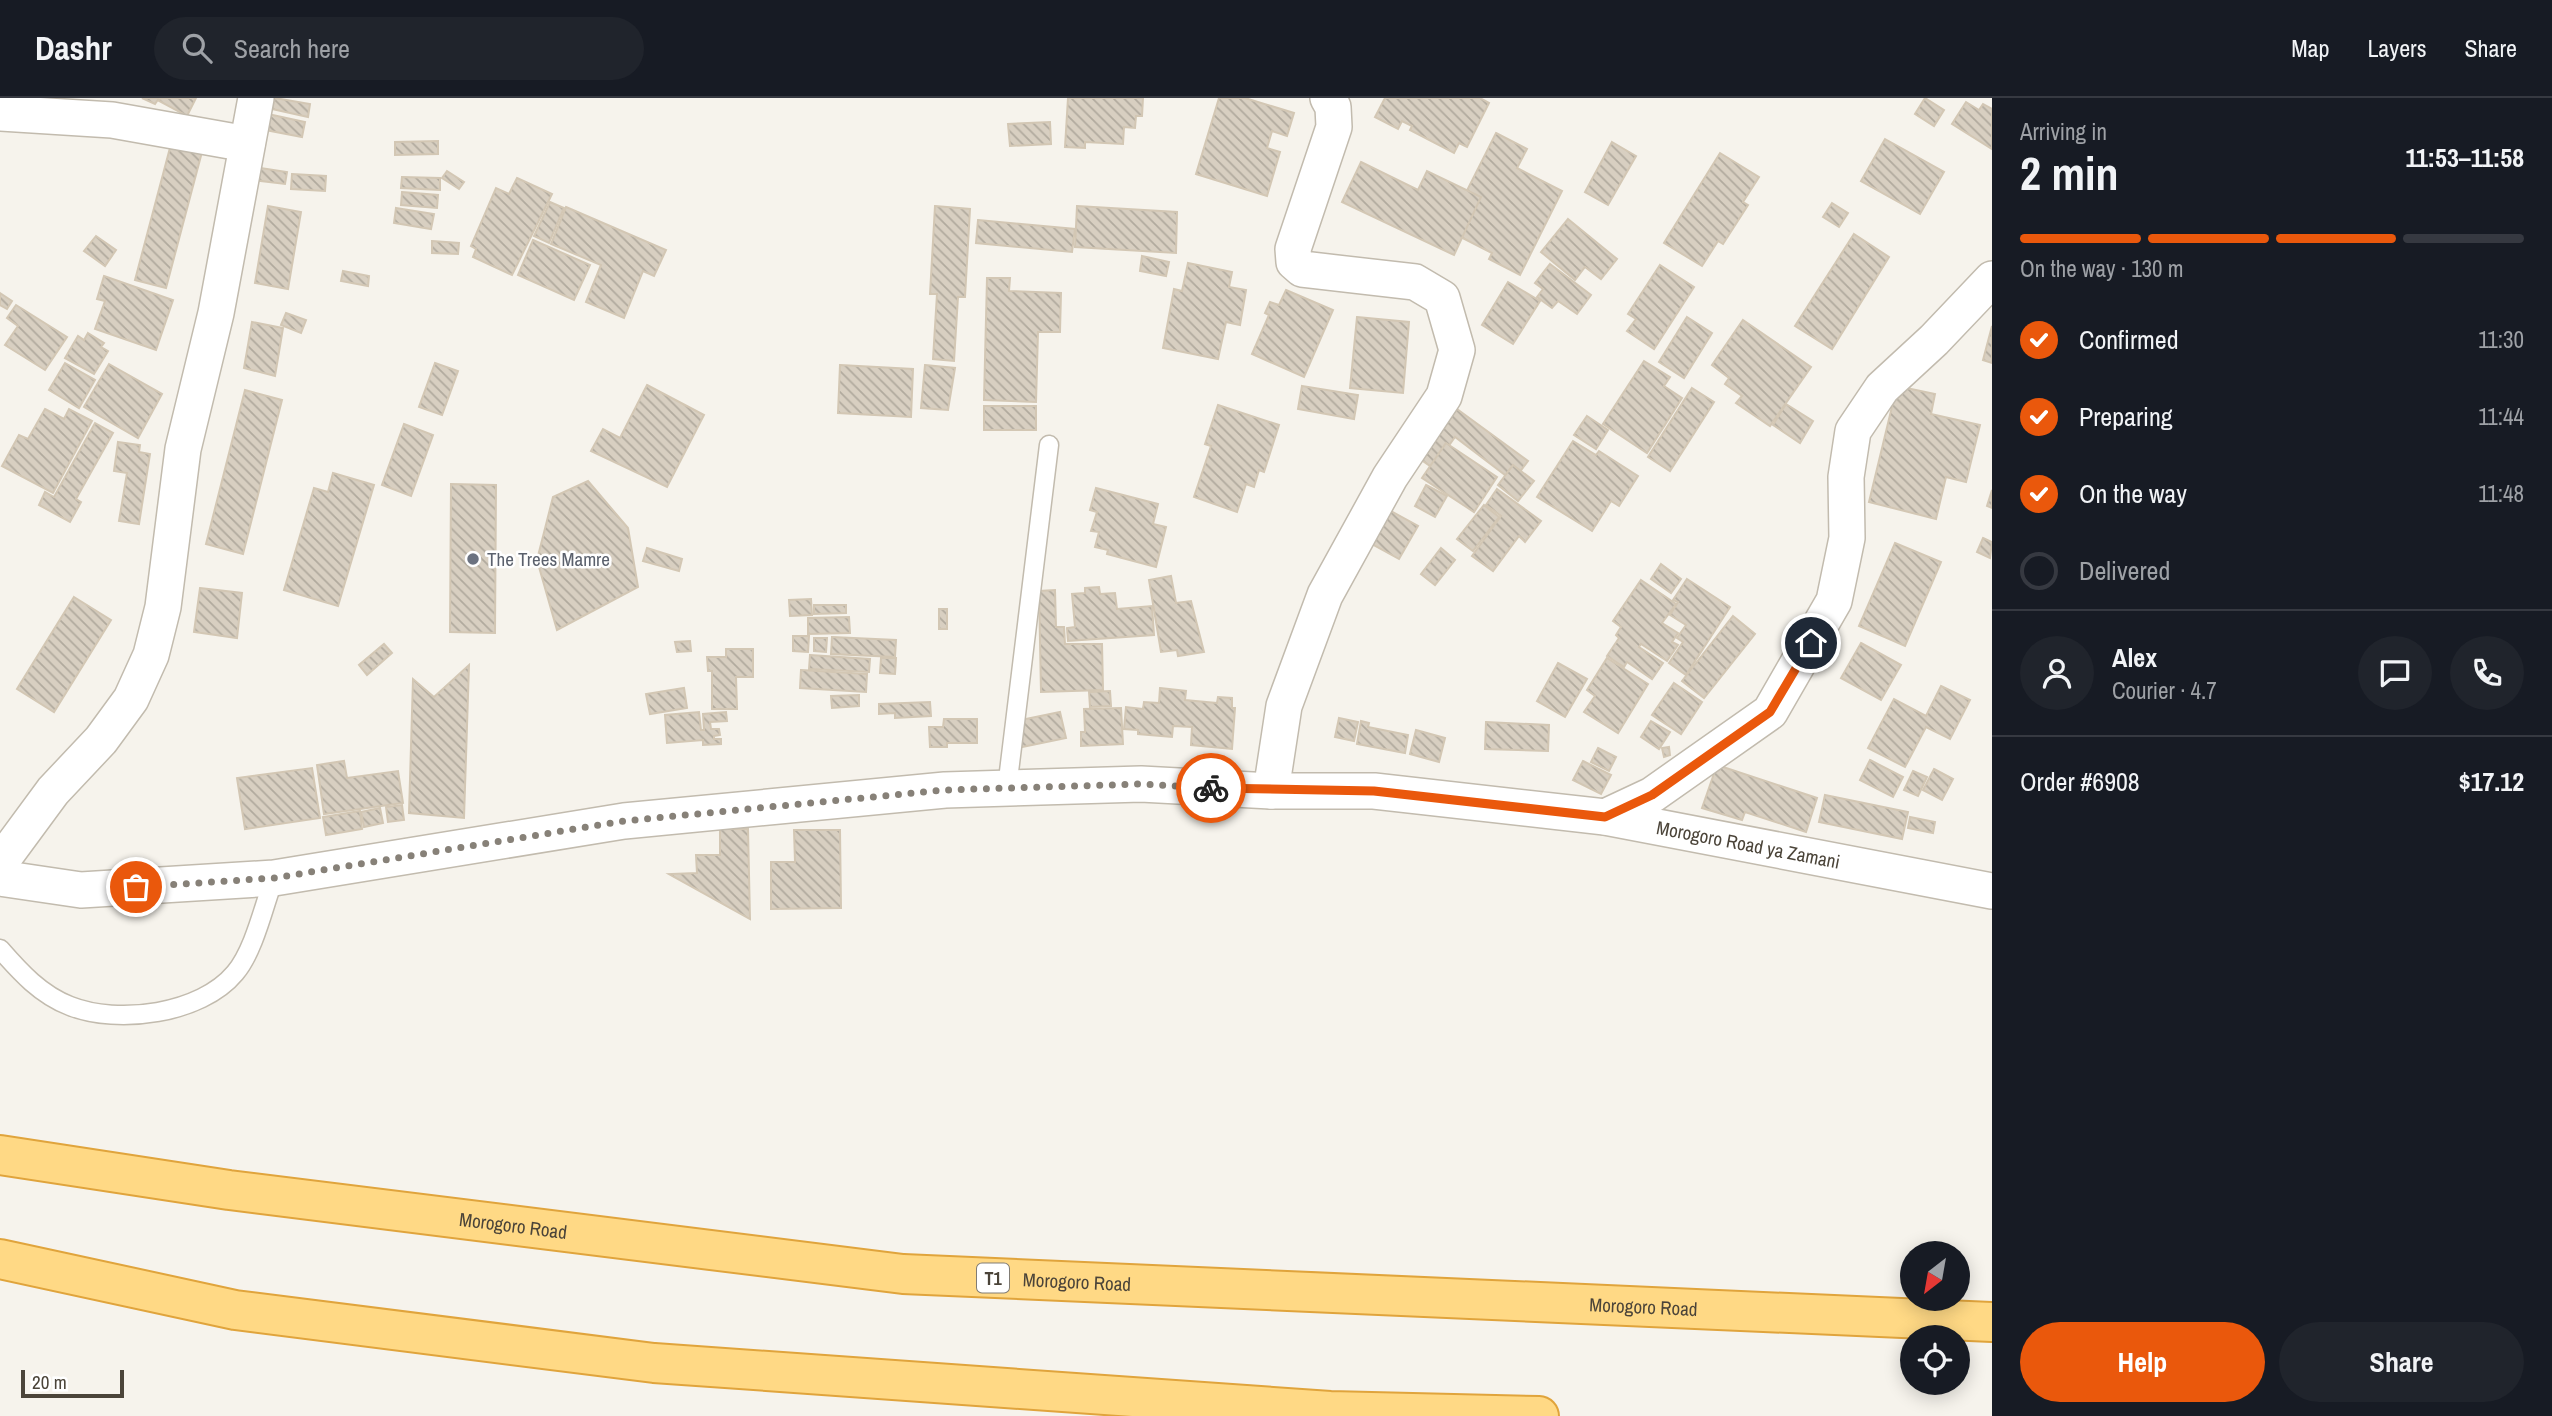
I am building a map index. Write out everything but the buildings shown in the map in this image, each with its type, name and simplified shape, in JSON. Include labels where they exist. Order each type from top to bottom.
[{"type":"highway","name":"Morogoro Road","points":[[0,1155],[229,1189],[903,1274],[1992,1322]]},
{"type":"highway","points":[[0,1259],[235,1310],[654,1363],[1330,1410],[1538,1416]]},
{"type":"street","points":[[0,863],[53,790],[102,740],[131,699],[151,655],[163,607],[183,449],[216,313],[256,98]]},
{"type":"street","points":[[1271,791],[1284,706],[1325,595],[1390,477],[1444,396],[1457,350],[1442,298],[1415,282],[1301,269],[1294,262],[1293,248],[1334,127],[1333,107],[1328,98]]},
{"type":"street","points":[[0,113],[112,120],[247,144]]},
{"type":"street","points":[[1605,817],[1652,795],[1770,712],[1834,601],[1847,538],[1846,477],[1853,431],[1882,388],[1934,340],[1992,279]]},
{"type":"street","name":"Morogoro Road ya Zamani","points":[[0,878],[81,891],[274,878],[624,821],[945,790],[1141,784],[1271,791],[1374,791],[1605,817],[1992,891]]},
{"type":"lane","points":[[1007,788],[1049,445]]},
{"type":"lane","points":[[0,949],[29,982],[71,1007],[131,1017],[199,1002],[236,973],[254,935],[274,878]]},
{"type":"way so far","points":[[136,887],[274,878],[624,821],[945,790],[1141,784],[1211,788]]},
{"type":"place","name":"The Trees Mamre","points":[[473,559]]},
{"type":"route","points":[[1211,788],[1374,791],[1605,817],[1652,795],[1770,712],[1811,643]]}]
